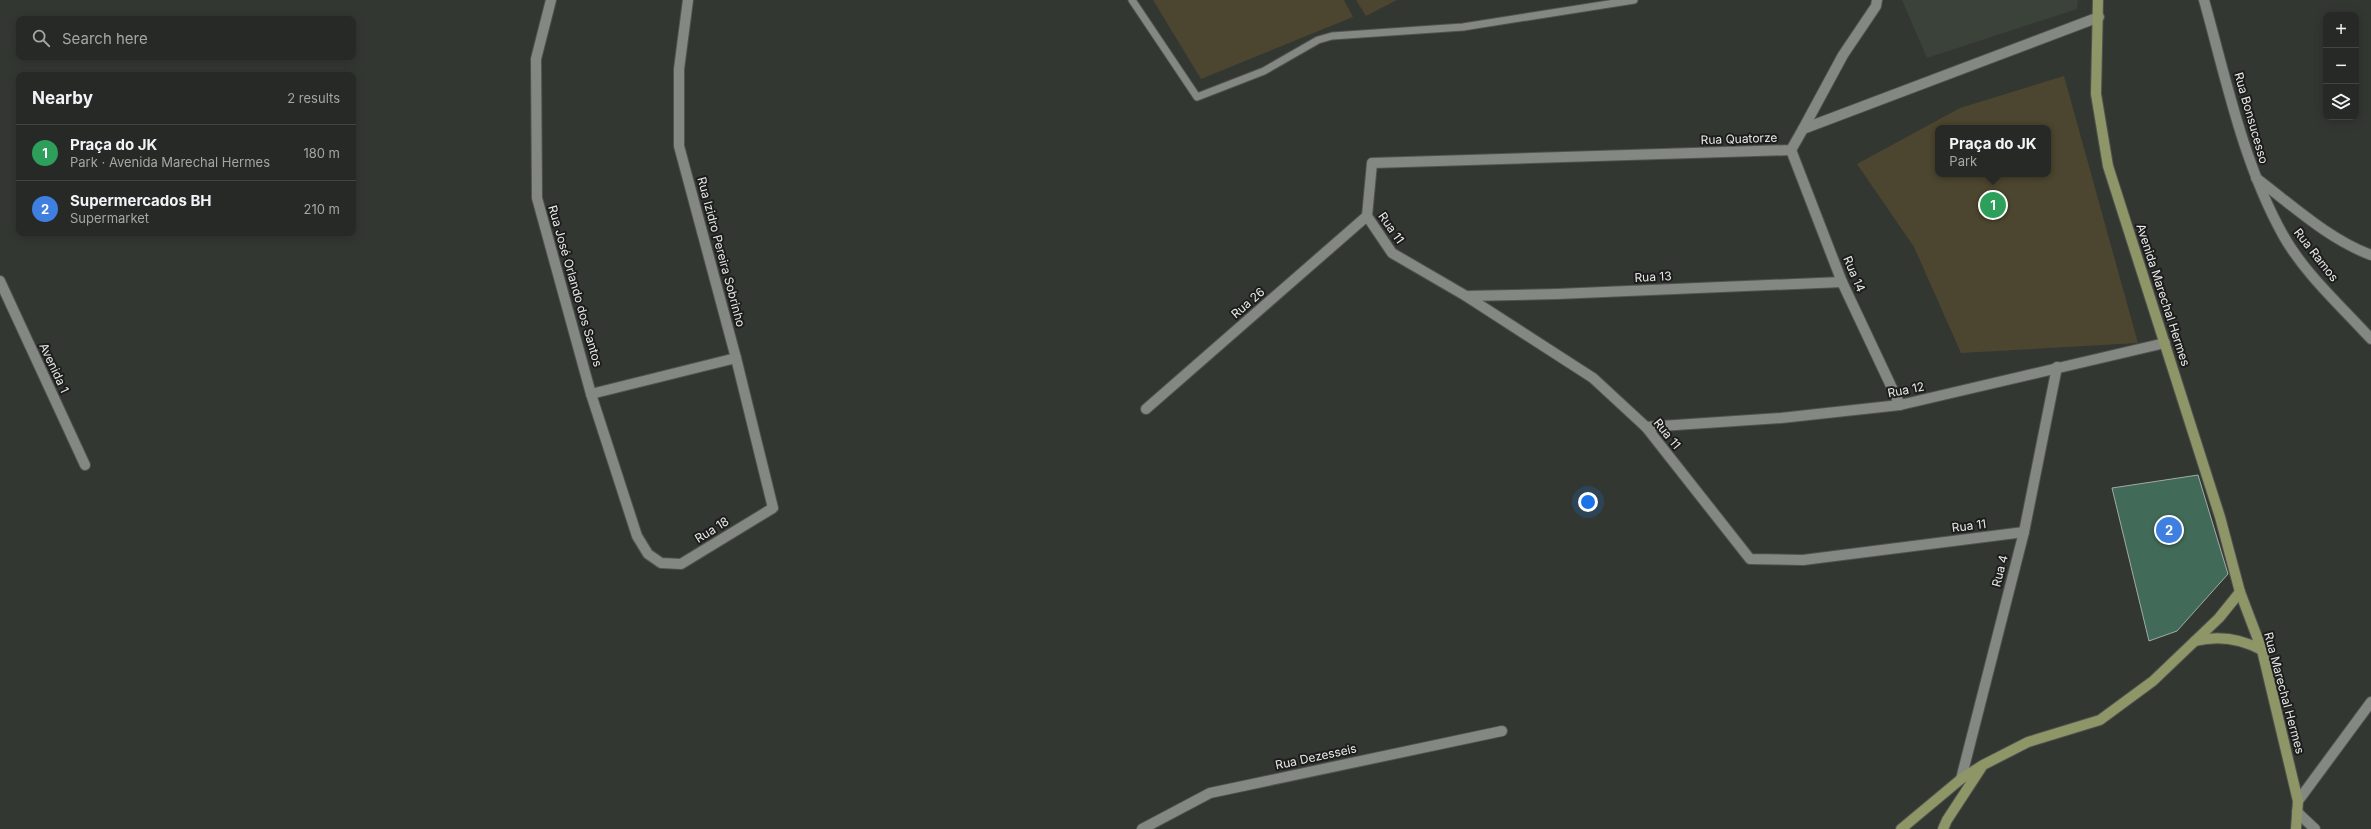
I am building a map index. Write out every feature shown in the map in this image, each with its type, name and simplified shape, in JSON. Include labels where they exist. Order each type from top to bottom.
[{"type":"street","name":"Rua José Orlando dos Santos","points":[[551,0],[536,59],[537,198],[591,394],[637,536],[648,554],[661,563]]},
{"type":"street","name":"Rua Izidro Pereira Sobrinho","points":[[688,0],[679,69],[679,146],[736,358],[773,508]]},
{"type":"street","name":"Rua Quatorze","points":[[1372,163],[1791,150],[1843,55],[1876,6],[1877,0]]},
{"type":"street","name":"Avenida Marechal Hermes","points":[[2098,0],[2099,17],[2096,94],[2108,166],[2220,517],[2240,592]]},
{"type":"street","name":"Rua Bonsucesso","points":[[2204,0],[2255,176],[2314,222],[2357,250],[2371,255]]},
{"type":"street","points":[[1803,129],[2099,17]]},
{"type":"street","name":"Rua 14","points":[[1791,150],[1842,282],[1900,406]]},
{"type":"street","name":"Rua 11","points":[[1372,163],[1367,216],[1392,253],[1466,296],[1593,378],[1646,427],[1750,559],[1803,560],[2024,532]]},
{"type":"street","name":"Rua Ramos","points":[[2255,176],[2284,236],[2318,281],[2371,339]]},
{"type":"street","name":"Rua 26","points":[[1146,409],[1367,216]]},
{"type":"street","name":"Avenida 1","points":[[0,281],[85,465]]},
{"type":"street","name":"Rua 13","points":[[1466,296],[1557,294],[1842,282]]},
{"type":"street","name":"Rua 12","points":[[1646,427],[1781,418],[1900,406],[2057,367],[2165,343]]},
{"type":"street","points":[[591,394],[736,358]]},
{"type":"street","name":"Rua 4","points":[[1961,779],[2024,532],[2057,367]]},
{"type":"street","name":"Rua 18","points":[[661,563],[681,564],[773,508]]},
{"type":"street","points":[[1901,829],[1961,779],[1983,765],[2028,742],[2100,720],[2153,681],[2193,641],[2219,618],[2240,592]]},
{"type":"street","name":"Rua Marechal Hermes","points":[[2240,592],[2262,650],[2298,801],[2296,829]]},
{"type":"street","points":[[2193,641],[2219,638],[2232,639],[2262,650]]},
{"type":"street","points":[[2298,801],[2371,702]]},
{"type":"street","name":"Rua Dezesseis","points":[[1142,829],[1210,793],[1502,731]]},
{"type":"street","points":[[1943,829],[1947,820],[1983,765]]},
{"type":"street","points":[[2297,812],[2315,829]]},
{"type":"lane","points":[[1132,0],[1197,97],[1264,71],[1318,40],[1332,36],[1464,27],[1634,0]]},
{"type":"shaded area","points":[[1153,0],[1344,0],[1353,17],[1201,79]]},
{"type":"shaded area","points":[[1356,0],[1397,0],[1366,16]]},
{"type":"shaded area","points":[[1902,0],[2078,0],[2077,9],[1927,58]]},
{"type":"shaded area","points":[[2064,76],[2138,343],[1961,353],[1914,247],[1857,164],[1960,108]]},
{"type":"building","points":[[2198,475],[2228,574],[2177,631],[2149,641],[2112,488]]},
{"type":"place","name":"Praça do JK","points":[[1993,205]]},
{"type":"place","name":"Supermercados BH","points":[[2169,530]]}]
